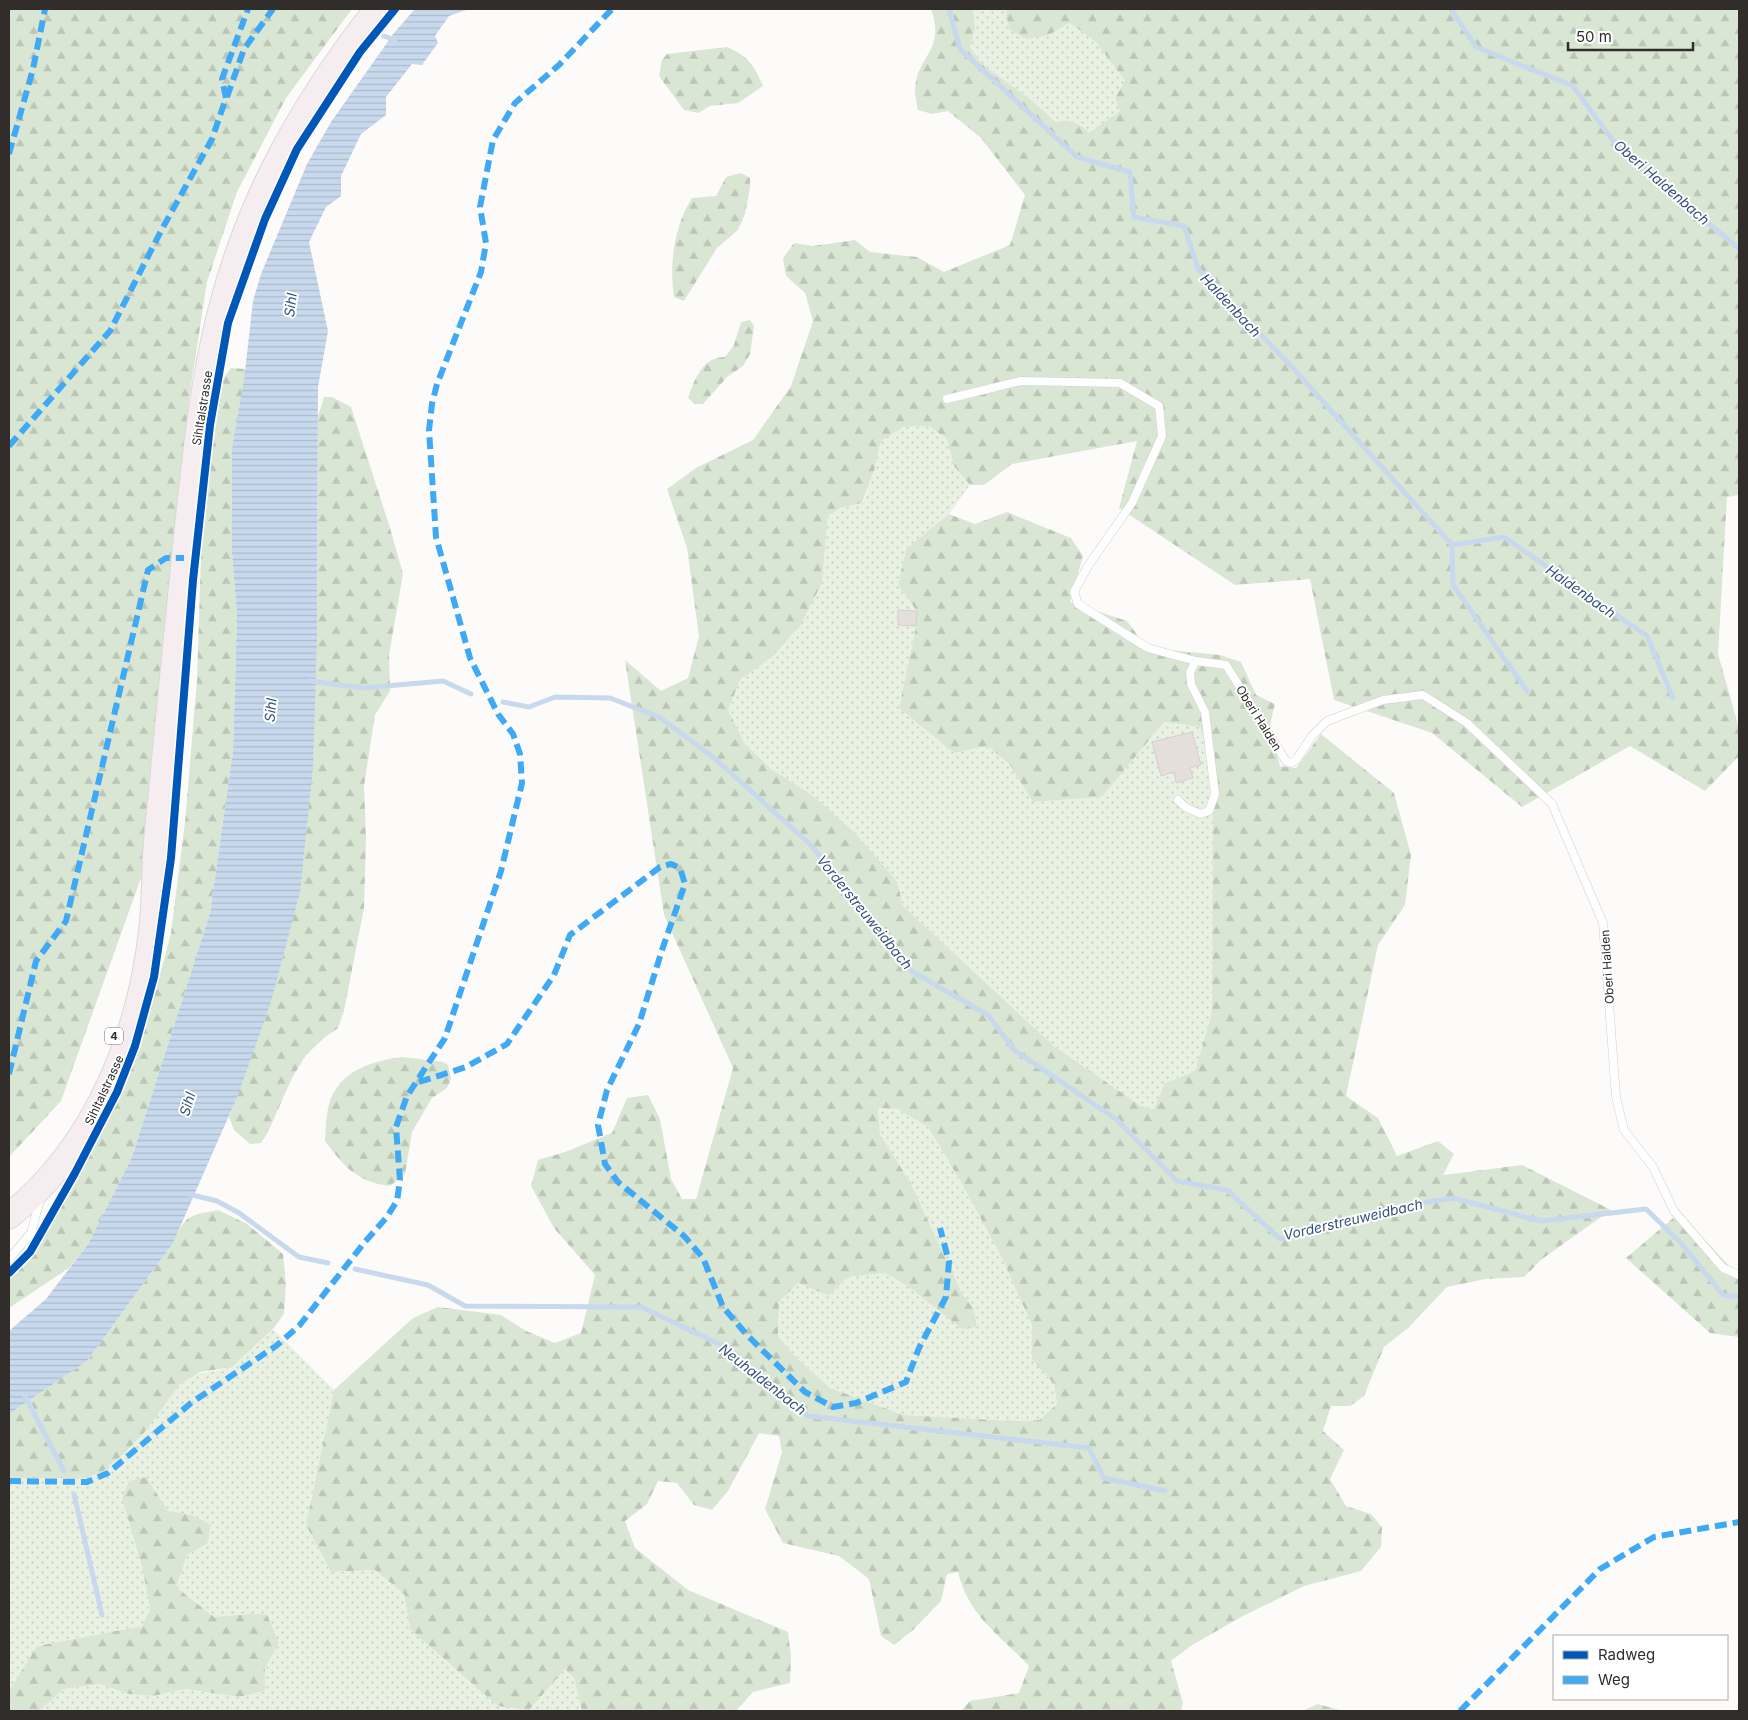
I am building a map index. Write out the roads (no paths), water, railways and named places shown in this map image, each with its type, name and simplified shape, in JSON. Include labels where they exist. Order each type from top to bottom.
[{"type":"main road","name":"Sihltalstrasse","points":[[9,1216],[43,1185],[85,1131],[112,1079],[124,1047],[148,954],[152,926],[156,848],[194,464],[207,375],[223,301],[243,237],[280,153],[316,91],[377,9]]},
{"type":"main road","name":"Sihltalstrasse","points":[[9,1195],[39,1166],[67,1132],[85,1103],[106,1058],[124,1002],[156,848]]},
{"type":"lane","name":"Oberi Halden","points":[[947,399],[1021,381],[1120,383],[1159,406],[1162,436],[1132,504],[1088,566],[1074,592],[1078,604],[1148,648],[1196,661],[1226,665],[1286,761],[1296,760],[1312,736],[1327,720],[1383,700],[1423,695],[1467,723],[1552,804],[1604,923],[1616,1097],[1624,1130],[1653,1167],[1674,1211],[1723,1268],[1739,1275]]},
{"type":"lane","points":[[1178,800],[1185,807],[1200,814],[1209,811],[1215,794],[1204,712],[1191,684],[1190,672],[1196,661]]},
{"type":"lane","points":[[9,1259],[22,1246],[33,1228],[43,1185]]},
{"type":"water","name":"Sihl","points":[[415,9],[469,9],[449,16],[435,36],[438,43],[422,65],[412,64],[386,97],[386,115],[361,134],[341,176],[341,196],[326,207],[309,242],[328,331],[318,387],[317,638],[313,768],[300,892],[271,1002],[238,1095],[173,1243],[87,1361],[9,1414],[9,1331],[46,1299],[88,1244],[132,1157],[210,913],[233,751],[237,616],[232,553],[232,449],[244,380],[253,301],[261,274],[307,164],[331,122],[394,33]]},
{"type":"waterway","name":"Haldenbach","points":[[949,9],[960,49],[1077,157],[1130,172],[1134,217],[1184,226],[1198,269],[1291,366],[1452,545],[1504,537],[1647,636],[1673,698]]},
{"type":"waterway","name":"Oberi Haldenbach","points":[[1451,9],[1476,47],[1573,86],[1616,145],[1739,249]]},
{"type":"waterway","points":[[384,36],[395,40]]},
{"type":"waterway","name":"Haldenbach","points":[[1452,545],[1453,585],[1527,691]]},
{"type":"waterway","name":"Vorderstreuweidbach","points":[[310,681],[363,688],[443,681],[471,694]]},
{"type":"waterway","name":"Vorderstreuweidbach","points":[[503,702],[529,707],[555,697],[610,698],[659,717],[713,757],[810,844],[913,972],[988,1015],[1014,1050],[1116,1119],[1177,1181],[1227,1190],[1280,1239],[1409,1205],[1453,1198],[1541,1221],[1646,1209],[1681,1243],[1723,1295],[1739,1297]]},
{"type":"waterway","name":"Neuhaldenbach","points":[[188,1194],[217,1201],[239,1213],[299,1257],[328,1263]]},
{"type":"waterway","name":"Neuhaldenbach","points":[[355,1269],[428,1285],[465,1306],[641,1307],[728,1348],[808,1416],[1089,1448],[1104,1478],[1165,1491]]},
{"type":"waterway","points":[[25,1396],[64,1471]]},
{"type":"waterway","points":[[74,1494],[102,1615]]}]
